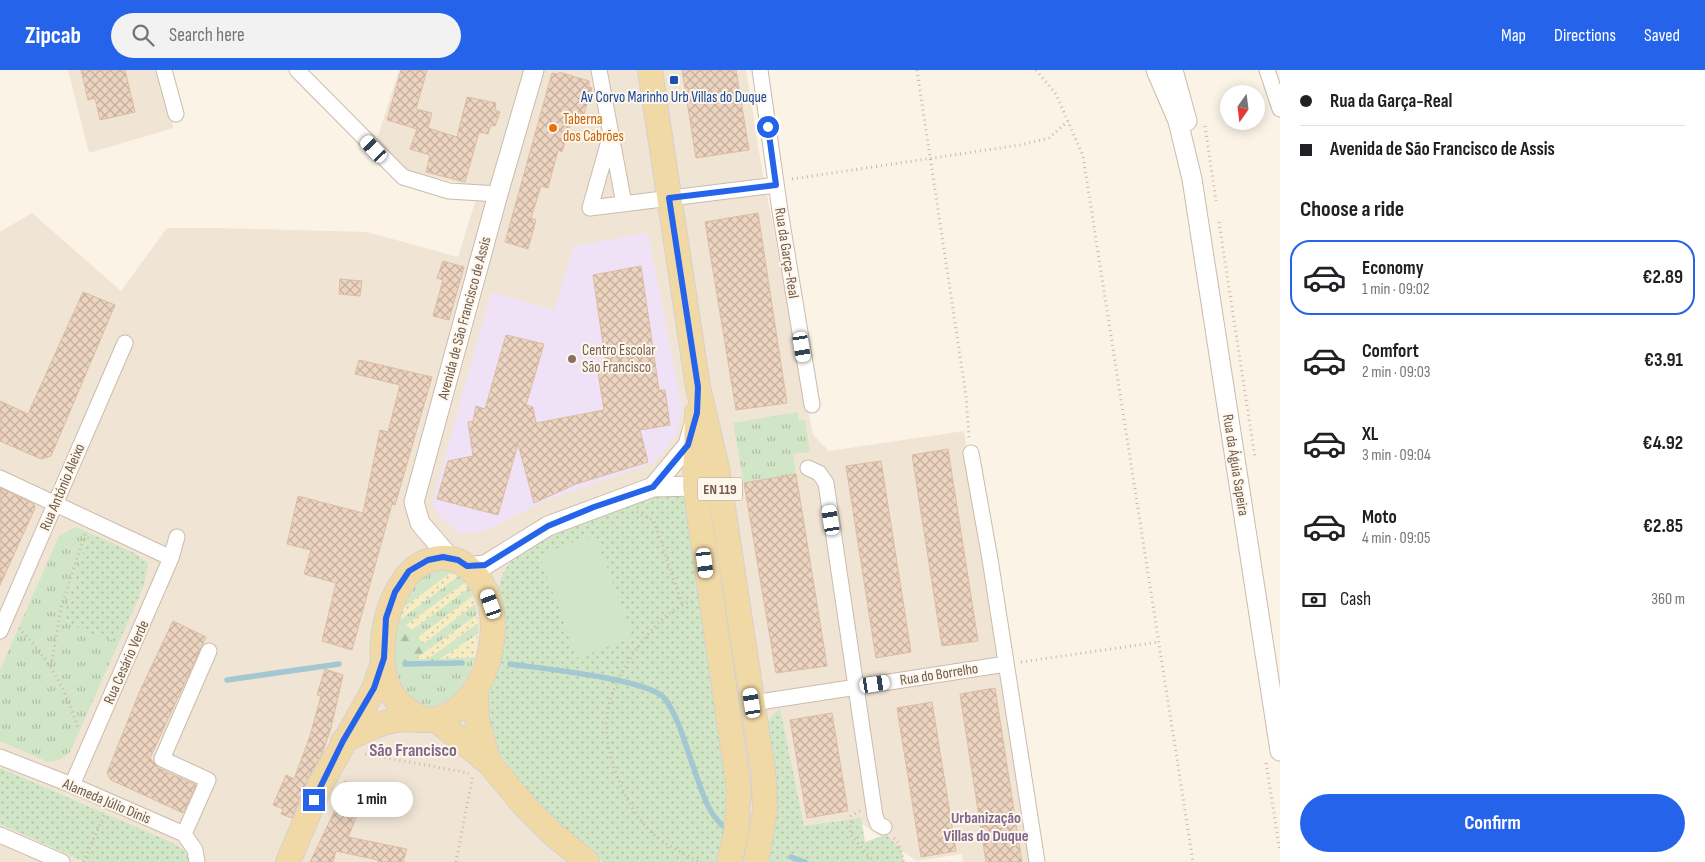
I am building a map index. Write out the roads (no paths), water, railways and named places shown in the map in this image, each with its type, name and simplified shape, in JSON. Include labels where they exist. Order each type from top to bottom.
[{"type":"main road","name":"EN 119","points":[[650,70],[698,387],[717,468],[734,592],[764,778],[765,811],[756,862]]},
{"type":"main road","name":"EN 119","points":[[698,387],[695,486],[709,594],[732,730],[739,790],[736,834],[729,862]]},
{"type":"main road","points":[[458,562],[443,557],[428,560],[409,571],[395,592],[386,618],[384,658],[388,687],[408,711],[430,720],[489,763],[524,805],[554,835],[587,862]]},
{"type":"main road","name":"Avenida de São Francisco de Assis","points":[[343,741],[375,726],[396,720],[430,720],[450,714],[463,705],[476,689],[486,666],[494,624],[491,604],[485,585],[458,562]]},
{"type":"main road","points":[[288,862],[320,784],[374,688],[384,658]]},
{"type":"main road","points":[[476,689],[477,720],[489,763]]},
{"type":"street","points":[[164,70],[176,114]]},
{"type":"street","points":[[297,70],[313,76],[402,177],[449,191],[498,194]]},
{"type":"street","name":"Avenida de São Francisco de Assis","points":[[458,562],[420,523],[414,502],[534,70]]},
{"type":"street","points":[[599,70],[624,204]]},
{"type":"street","name":"Rua da Garça-Real","points":[[760,70],[776,185],[812,405]]},
{"type":"street","name":"Rua da Águia Sapeira","points":[[1156,70],[1178,121],[1192,179],[1280,751]]},
{"type":"street","name":"Rua da Águia Sapeira","points":[[1173,70],[1187,119],[1193,155],[1192,179]]},
{"type":"street","points":[[1267,70],[1280,109]]},
{"type":"street","points":[[611,134],[590,208],[776,185]]},
{"type":"street","name":"Rua António Aleixo","points":[[0,631],[125,343]]},
{"type":"street","points":[[653,487],[688,445],[697,413]]},
{"type":"street","points":[[971,453],[990,560],[1037,862]]},
{"type":"street","points":[[808,468],[819,473],[826,484],[873,805],[878,824],[884,827]]},
{"type":"street","points":[[0,478],[171,558]]},
{"type":"street","points":[[458,562],[485,565],[548,526],[653,487],[695,486],[704,488],[722,503]]},
{"type":"street","name":"Rua Cesário Verde","points":[[72,785],[171,558],[177,537]]},
{"type":"street","points":[[717,634],[733,682],[752,703],[732,730]]},
{"type":"street","points":[[197,862],[195,850],[184,834],[208,780],[162,759],[209,651]]},
{"type":"street","name":"Rua do Borrelho","points":[[752,703],[1006,664]]},
{"type":"street","name":"Alameda Júlio Dinis","points":[[0,757],[72,785],[184,834]]},
{"type":"street","points":[[0,835],[62,862]]},
{"type":"waterway","points":[[405,664],[462,663]]},
{"type":"waterway","points":[[227,680],[339,664]]},
{"type":"waterway","points":[[510,664],[617,680],[655,692],[665,699],[678,723],[708,807],[724,827]]},
{"type":"waterway","points":[[791,857],[805,862]]},
{"type":"place","name":"Av Corvo Marinho Urb Villas do Duque","points":[[674,80]]},
{"type":"place","name":"Taberna dos Cabrões","points":[[553,128]]},
{"type":"place","name":"Centro Escolar São Francisco","points":[[572,359]]},
{"type":"district","name":"São Francisco","points":[[413,750]]},
{"type":"district","name":"Urbanização Villas do Duque","points":[[986,826]]}]
